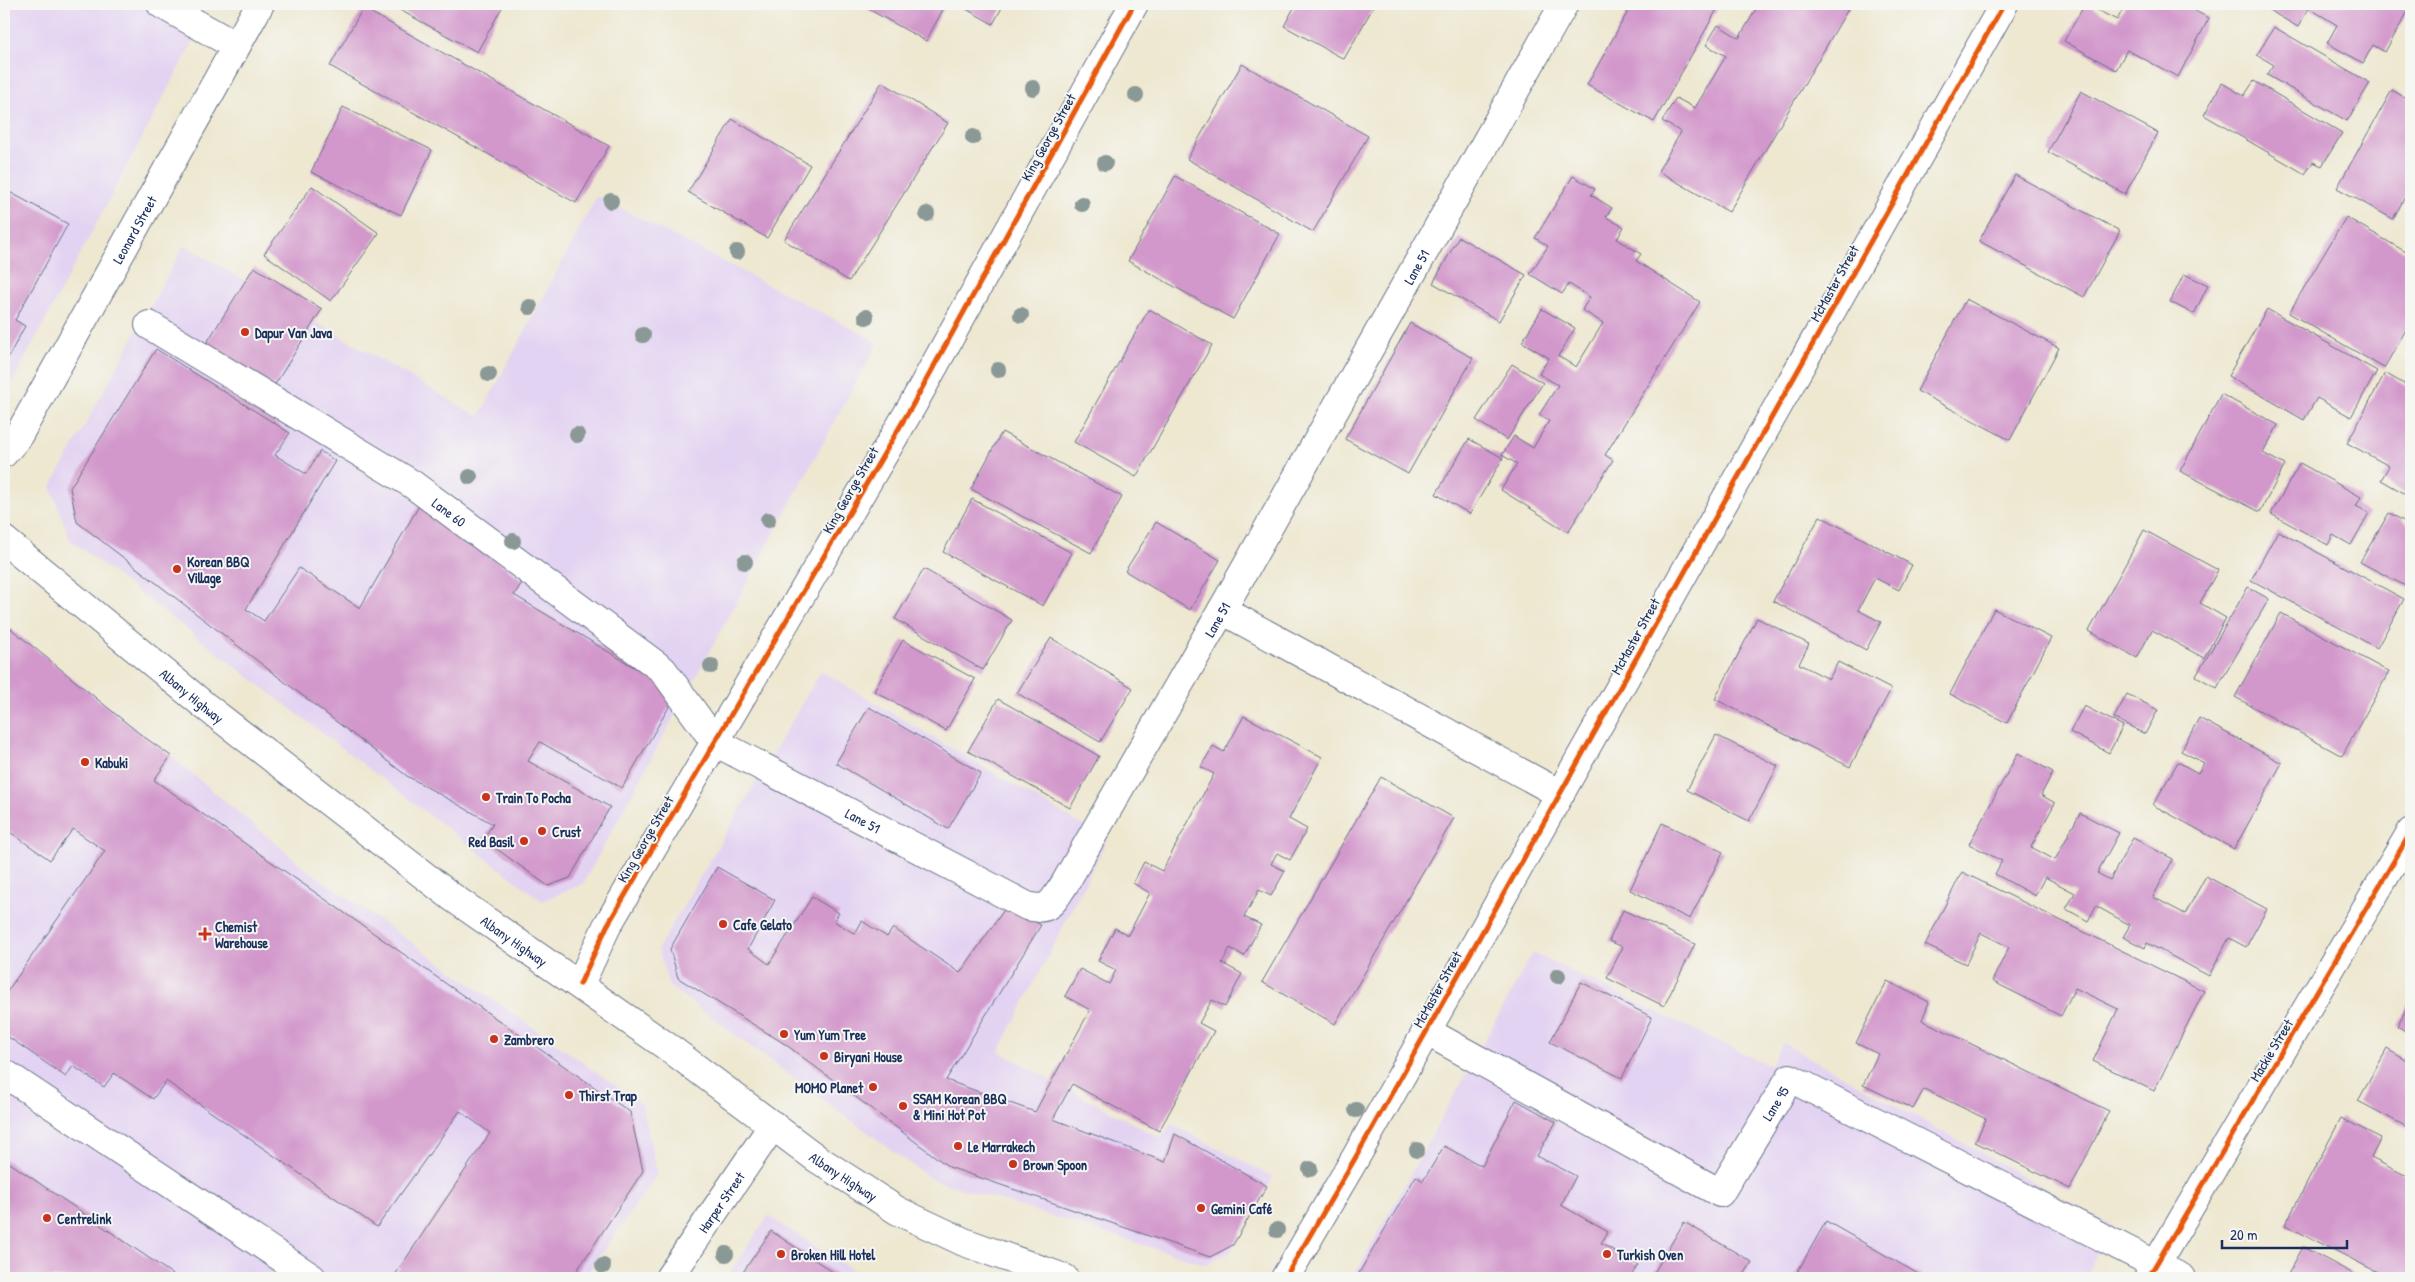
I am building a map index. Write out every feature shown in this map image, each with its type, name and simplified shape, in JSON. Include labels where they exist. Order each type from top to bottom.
[{"type":"street","points":[[161,4],[236,46]]},
{"type":"street","name":"Leonard Street","points":[[4,453],[17,438],[260,4]]},
{"type":"street","name":"King George Street","points":[[580,984],[607,926],[912,406],[1134,4]]},
{"type":"street","name":"Lane 51","points":[[715,742],[1027,906],[1039,909],[1050,905],[1064,885],[1222,610],[1564,4]]},
{"type":"street","name":"McMaster Street","points":[[1285,1278],[1560,794],[2002,4]]},
{"type":"street","name":"Lane 60","points":[[149,325],[412,484],[662,670],[715,742]]},
{"type":"street","name":"Albany Highway","points":[[4,540],[205,706],[406,861],[486,921],[580,984],[816,1158],[898,1211],[964,1242],[1064,1278]]},
{"type":"street","points":[[1222,610],[1560,794]]},
{"type":"street","name":"Mackie Street","points":[[2152,1272],[2411,832]]},
{"type":"street","name":"Lane 95","points":[[1426,1031],[1720,1193],[1790,1078],[2152,1272]]},
{"type":"street","points":[[4,1073],[312,1278]]},
{"type":"street","name":"Harper Street","points":[[669,1278],[773,1125]]},
{"type":"street","points":[[2152,1272],[2182,1278]]},
{"type":"shaded area","points":[[4,4],[177,4],[205,19],[4,398]]},
{"type":"shaded area","points":[[597,196],[878,342],[583,884],[542,901],[70,540],[51,487],[184,245],[479,417]]},
{"type":"shaded area","points":[[4,624],[171,756],[305,868],[642,1104],[657,1175],[584,1278],[4,1278]]},
{"type":"shaded area","points":[[821,671],[1107,840],[999,1052],[1160,1138],[1171,1124],[1273,1177],[1230,1253],[1205,1264],[931,1179],[669,986],[658,949]]},
{"type":"shaded area","points":[[1533,953],[1770,1066],[1783,1043],[2113,1226],[2084,1278],[1353,1278]]},
{"type":"shaded area","points":[[768,1216],[849,1268],[878,1278],[726,1278]]},
{"type":"building","points":[[401,4],[504,4],[477,52],[398,9]]},
{"type":"building","points":[[859,4],[946,4],[926,41]]},
{"type":"building","points":[[957,4],[1004,4],[993,24]]},
{"type":"building","points":[[1296,4],[1375,4],[1344,59],[1284,26]]},
{"type":"building","points":[[1632,4],[1720,4],[1654,122],[1587,85]]},
{"type":"building","points":[[1759,4],[1851,4],[1729,212],[1658,171],[1681,132],[1662,121],[1676,98],[1695,108],[1726,56],[1706,45],[1718,25],[1739,38]]},
{"type":"building","points":[[2085,4],[2117,20],[2126,4],[2181,4],[2209,18],[2178,77],[2127,50],[2116,70],[2064,41]]},
{"type":"building","points":[[2263,4],[2411,4],[2411,6],[2385,52],[2373,45],[2363,63],[2327,43],[2337,25],[2309,8],[2298,27],[2262,6]]},
{"type":"building","points":[[363,8],[609,146],[576,203],[330,66]]},
{"type":"building","points":[[2274,27],[2370,83],[2347,121],[2267,75],[2274,65],[2257,55]]},
{"type":"building","points":[[1242,64],[1368,136],[1313,232],[1187,159]]},
{"type":"building","points":[[2254,81],[2342,133],[2322,166],[2313,162],[2305,174],[2204,115],[2222,83],[2244,96]]},
{"type":"building","points":[[882,82],[948,123],[849,281],[784,240]]},
{"type":"building","points":[[2392,90],[2411,101],[2411,186],[2393,219],[2337,188]]},
{"type":"building","points":[[2081,91],[2158,133],[2125,194],[2048,152]]},
{"type":"building","points":[[343,107],[432,150],[401,215],[311,172]]},
{"type":"building","points":[[732,119],[810,165],[767,238],[688,192]]},
{"type":"building","points":[[2015,175],[2120,231],[2084,297],[1979,241]]},
{"type":"building","points":[[1175,176],[1280,234],[1233,319],[1128,261]]},
{"type":"building","points":[[1573,176],[1595,189],[1591,195],[1612,208],[1606,217],[1624,227],[1617,239],[1641,254],[1636,261],[1700,302],[1605,455],[1613,460],[1568,532],[1501,490],[1517,464],[1502,455],[1514,436],[1533,448],[1549,421],[1539,415],[1558,385],[1539,374],[1549,358],[1522,342],[1542,309],[1575,328],[1558,356],[1576,367],[1603,323],[1582,310],[1590,297],[1569,284],[1562,294],[1530,274],[1548,246],[1535,238]]},
{"type":"building","points":[[312,186],[379,233],[331,301],[264,254]]},
{"type":"building","points":[[4,189],[68,224],[15,320],[25,326],[4,365]]},
{"type":"building","points":[[2346,217],[2411,255],[2411,321],[2384,368],[2289,313]]},
{"type":"building","points":[[1459,237],[1526,275],[1499,321],[1433,283]]},
{"type":"building","points":[[254,267],[322,309],[274,386],[206,344]]},
{"type":"building","points":[[2184,274],[2208,285],[2194,314],[2170,302]]},
{"type":"building","points":[[1966,299],[2059,348],[2010,440],[1917,391]]},
{"type":"building","points":[[1149,309],[1212,345],[1136,477],[1074,442]]},
{"type":"building","points":[[2267,309],[2377,371],[2351,417],[2317,398],[2304,420],[2228,376]]},
{"type":"building","points":[[1410,323],[1473,358],[1408,474],[1345,439]]},
{"type":"building","points":[[156,349],[290,433],[275,455],[306,474],[320,451],[335,461],[246,609],[264,621],[299,568],[360,608],[420,504],[523,581],[514,595],[677,693],[622,788],[540,742],[528,761],[610,807],[570,878],[548,886],[483,839],[493,824],[407,776],[77,522],[70,488]]},
{"type":"building","points":[[1512,364],[1543,383],[1507,440],[1476,420]]},
{"type":"building","points":[[2385,373],[2411,388],[2411,497],[2381,480],[2389,466],[2347,443]]},
{"type":"building","points":[[2221,394],[2278,425],[2263,453],[2285,465],[2260,512],[2180,471]]},
{"type":"building","points":[[1002,432],[1122,497],[1091,553],[971,489]]},
{"type":"building","points":[[1469,439],[1503,458],[1470,514],[1436,494]]},
{"type":"building","points":[[2300,463],[2361,497],[2356,506],[2369,513],[2351,545],[2333,535],[2328,545],[2271,514]]},
{"type":"building","points":[[972,499],[1072,553],[1043,606],[943,552]]},
{"type":"building","points":[[2389,513],[2411,525],[2411,589],[2360,562]]},
{"type":"building","points":[[1820,516],[1912,565],[1899,590],[1875,578],[1858,610],[1881,622],[1866,650],[1773,601]]},
{"type":"building","points":[[1156,522],[1220,560],[1190,610],[1125,571]]},
{"type":"building","points":[[2144,530],[2218,570],[2200,603],[2226,618],[2204,658],[2152,630],[2137,658],[2089,631]]},
{"type":"building","points":[[2278,531],[2404,599],[2377,648],[2251,580]]},
{"type":"building","points":[[924,569],[1012,620],[983,670],[895,619]]},
{"type":"building","points":[[2248,587],[2269,599],[2217,688],[2196,676]]},
{"type":"building","points":[[1994,609],[2051,638],[2007,723],[1950,694]]},
{"type":"building","points":[[2281,613],[2389,672],[2342,756],[2235,697]]},
{"type":"building","points":[[1757,618],[1809,644],[1799,664],[1829,679],[1838,662],[1891,689],[1850,767],[1715,699]]},
{"type":"building","points":[[4,623],[140,734],[171,756],[154,780],[630,1112],[643,1171],[572,1278],[393,1278],[490,1133],[460,1111],[377,1227],[166,1081],[153,1099],[114,1073],[104,1087],[73,1066],[66,1077],[4,1034],[4,996],[105,851],[73,829],[50,860],[4,828]]},
{"type":"building","points":[[1051,638],[1133,688],[1100,742],[1017,693]]},
{"type":"building","points":[[903,640],[975,679],[946,731],[874,691]]},
{"type":"building","points":[[2127,694],[2158,710],[2145,734],[2114,718]]},
{"type":"building","points":[[998,699],[1099,756],[1070,808],[968,751]]},
{"type":"building","points":[[2084,706],[2123,726],[2109,753],[2070,732]]},
{"type":"building","points":[[869,707],[981,773],[948,829],[836,763]]},
{"type":"building","points":[[1244,716],[1322,757],[1289,819],[1307,829],[1290,860],[1277,853],[1271,864],[1285,871],[1271,896],[1259,890],[1244,917],[1261,925],[1244,956],[1230,948],[1222,963],[1242,974],[1225,1007],[1212,1000],[1199,1023],[1214,1031],[1159,1131],[1072,1084],[1053,1119],[1165,1162],[1175,1134],[1267,1186],[1233,1245],[1210,1257],[949,1167],[785,1044],[678,978],[670,949],[717,867],[775,900],[748,949],[769,964],[812,897],[839,913],[834,921],[855,934],[862,921],[887,937],[893,928],[960,973],[1006,907],[1041,925],[946,1080],[1035,1112],[1090,1010],[1065,996],[1080,969],[1109,984],[1116,970],[1098,961],[1115,928],[1128,935],[1150,893],[1133,883],[1144,862],[1162,871],[1214,774],[1201,767],[1213,746],[1224,752]]},
{"type":"building","points":[[2199,718],[2282,763],[2234,849],[2153,805],[2178,762],[2198,773],[2204,763],[2181,751]]},
{"type":"building","points":[[1716,735],[1778,766],[1749,821],[1687,790]]},
{"type":"building","points":[[2018,753],[2053,772],[2041,795],[2055,803],[2031,847],[2055,860],[2080,813],[2119,833],[2097,873],[2110,880],[2133,838],[2173,859],[2153,897],[2185,914],[2206,876],[2267,909],[2246,947],[2229,938],[2209,976],[2147,943],[2145,948],[2123,937],[2130,925],[2096,906],[2088,921],[2066,909],[2075,893],[2045,877],[2035,896],[1995,874],[2002,861],[1969,844]]},
{"type":"building","points":[[1381,777],[1454,818],[1335,1024],[1262,982]]},
{"type":"building","points":[[1662,823],[1723,852],[1690,919],[1630,890]]},
{"type":"building","points":[[1962,872],[2204,991],[2154,1091],[2093,1061],[2118,1009],[2075,988],[2061,1016],[1992,981],[2009,947],[1981,933],[1966,964],[1925,945]]},
{"type":"building","points":[[1623,910],[1695,944],[1664,1006],[1607,978],[1623,947],[1609,941]]},
{"type":"building","points":[[1887,981],[1929,1002],[1922,1020],[2109,1111],[2070,1189],[1975,1142],[1986,1119],[1924,1089],[1913,1109],[1863,1085],[1878,1054],[1856,1043]]},
{"type":"building","points":[[1581,982],[1652,1017],[1622,1078],[1550,1042]]},
{"type":"building","points":[[2411,1000],[2411,1034],[2397,1026]]},
{"type":"building","points":[[2387,1049],[2411,1063],[2411,1129],[2358,1101]]},
{"type":"building","points":[[1516,1100],[1556,1122],[1537,1156],[1576,1176],[1561,1205],[1608,1232],[1601,1243],[1638,1265],[1630,1278],[1356,1278],[1416,1176],[1423,1181],[1444,1146],[1482,1166]]},
{"type":"building","points":[[2341,1118],[2381,1138],[2371,1158],[2411,1178],[2411,1278],[2389,1278],[2285,1225]]},
{"type":"building","name":"Centrelink","points":[[4,1159],[178,1278],[4,1278]]},
{"type":"building","points":[[1826,1221],[1925,1278],[1794,1278]]},
{"type":"building","points":[[1684,1222],[1752,1262],[1742,1278],[1651,1278]]},
{"type":"building","name":"Broken Hill Hotel","points":[[771,1231],[842,1278],[739,1278]]},
{"type":"building","points":[[2303,1247],[2361,1278],[2286,1278]]},
{"type":"cycle path","points":[[580,984],[607,926],[912,406],[1134,4]]},
{"type":"cycle path","points":[[1285,1278],[1357,1155],[2004,4]]},
{"type":"cycle path","points":[[2148,1278],[2411,832]]},
{"type":"place","name":"Dapur Van Java","points":[[245,332]]},
{"type":"place","name":"Korean BBQ Village","points":[[177,569]]},
{"type":"place","name":"Kabuki","points":[[85,762]]},
{"type":"place","name":"Train To Pocha","points":[[486,797]]},
{"type":"place","name":"Crust","points":[[542,831]]},
{"type":"place","name":"Red Basil","points":[[524,841]]},
{"type":"place","name":"Cafe Gelato","points":[[723,924]]},
{"type":"place","name":"Chemist Warehouse","points":[[205,934]]},
{"type":"place","name":"Yum Yum Tree","points":[[784,1034]]},
{"type":"place","name":"Zambrero","points":[[494,1039]]},
{"type":"place","name":"Biryani House","points":[[824,1056]]},
{"type":"place","name":"MOMO Planet","points":[[873,1087]]},
{"type":"place","name":"Thirst Trap","points":[[569,1095]]},
{"type":"place","name":"SSAM Korean BBQ & Mini Hot Pot","points":[[903,1106]]},
{"type":"place","name":"Le Marrakech","points":[[958,1146]]},
{"type":"place","name":"Brown Spoon","points":[[1013,1164]]},
{"type":"place","name":"Gemini Café","points":[[1201,1208]]},
{"type":"place","name":"Centrelink","points":[[47,1218]]},
{"type":"place","name":"Broken Hill Hotel","points":[[781,1254]]},
{"type":"place","name":"Turkish Oven","points":[[1607,1254]]}]
